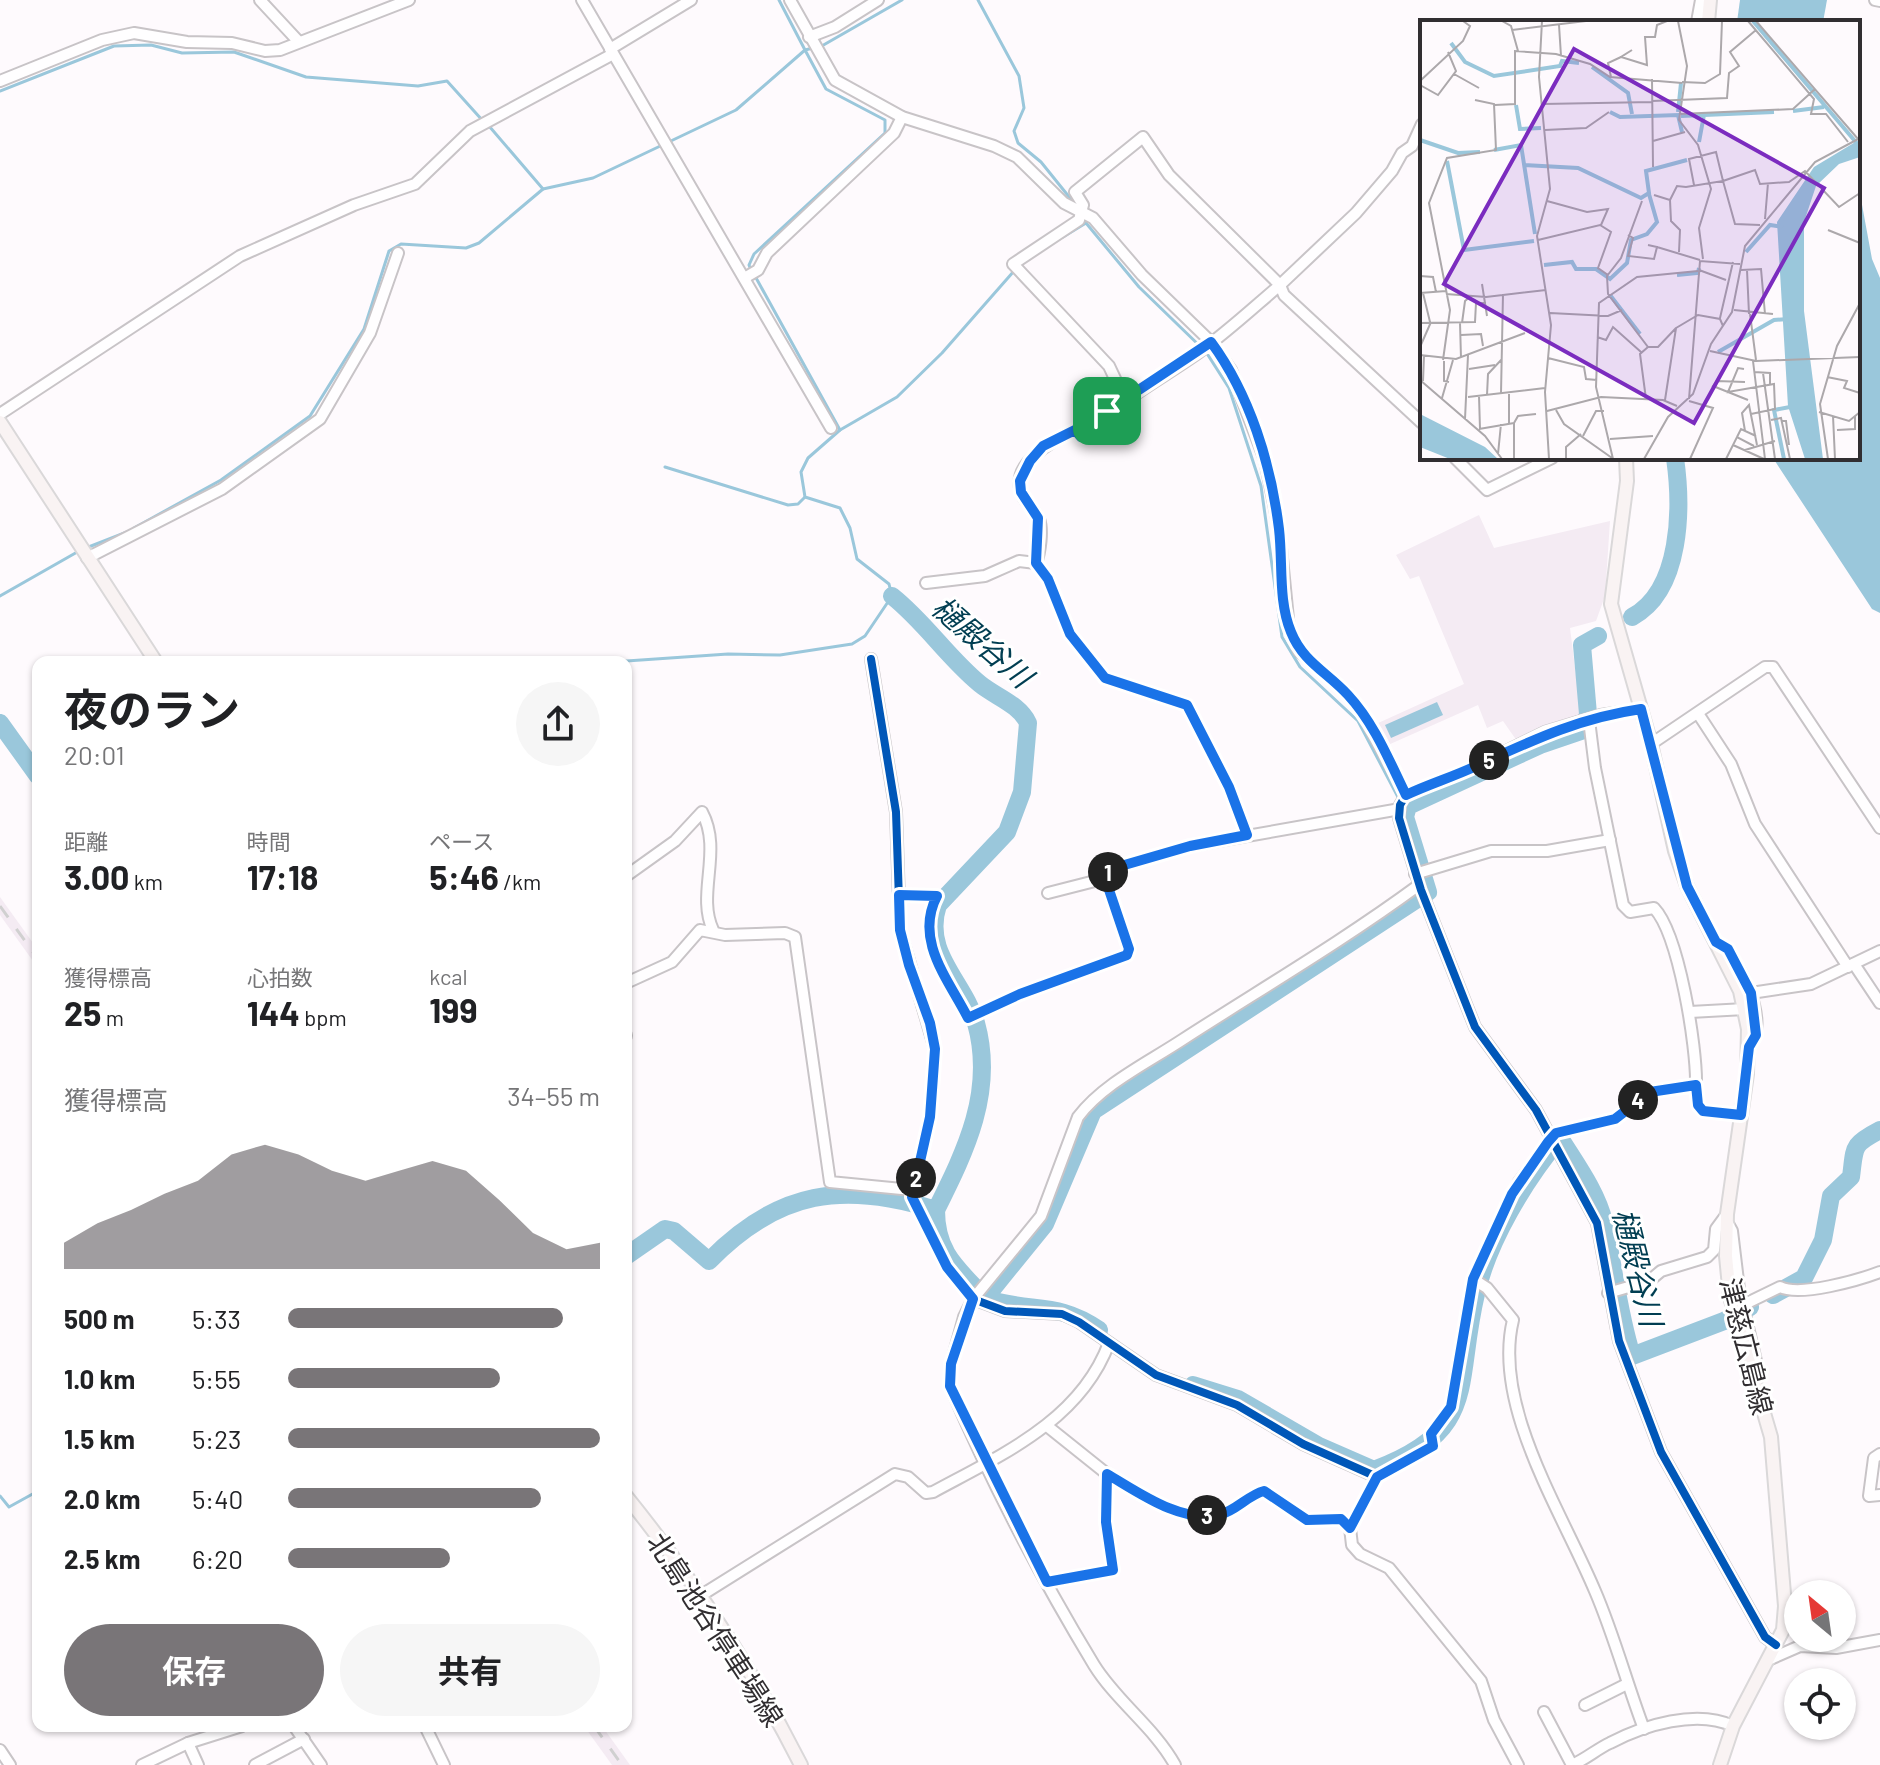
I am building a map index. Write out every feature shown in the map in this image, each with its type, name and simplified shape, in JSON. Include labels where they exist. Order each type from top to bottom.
[{"type":"main road","points":[[1708,20],[1710,0]]},
{"type":"main road","points":[[0,422],[152,656]]},
{"type":"main road","name":"津慈広島線","points":[[1626,460],[1627,481],[1611,604],[1687,886],[1745,1009],[1749,1047],[1727,1218],[1730,1297],[1771,1437],[1785,1606],[1783,1630],[1733,1726],[1720,1765]]},
{"type":"main road","name":"北島池谷停車場線","points":[[632,1504],[700,1596],[742,1660],[801,1765]]},
{"type":"street","points":[[260,0],[299,42]]},
{"type":"street","points":[[0,81],[119,35],[134,33],[187,42],[232,43],[265,51],[299,42],[409,0]]},
{"type":"street","points":[[582,0],[664,145],[751,274],[831,428]]},
{"type":"street","points":[[0,414],[240,256],[422,180],[479,126],[611,52],[691,0]]},
{"type":"street","points":[[790,0],[835,80],[902,117],[994,146],[1017,157],[1081,213],[1205,347],[1231,370],[1265,460],[1279,528],[1289,629],[1299,651],[1346,692],[1361,711],[1402,802],[1420,887],[1475,1027],[1523,1089],[1556,1143],[1597,1223],[1619,1341],[1661,1452],[1765,1637],[1776,1645]]},
{"type":"street","points":[[811,40],[878,0]]},
{"type":"street","points":[[1697,20],[1701,0]]},
{"type":"street","points":[[751,274],[767,253],[894,133],[902,117]]},
{"type":"street","points":[[1247,835],[1229,787],[1187,705],[1105,678],[1070,634],[1048,579],[1036,563],[1038,518],[1021,492],[1020,481],[1030,461],[1043,446],[1075,430],[1081,437],[1107,411],[1205,347],[1280,285],[1356,213],[1392,171],[1402,153],[1412,146],[1420,128]]},
{"type":"street","points":[[1081,213],[1075,192],[1143,137],[1169,175],[1280,285],[1284,295],[1420,421]]},
{"type":"street","points":[[1081,213],[1013,264],[1109,366],[1125,400]]},
{"type":"street","points":[[84,552],[222,489],[320,419],[370,333],[398,253]]},
{"type":"street","points":[[1457,460],[1487,490],[1548,460]]},
{"type":"street","points":[[926,583],[985,576],[1019,561],[1036,563]]},
{"type":"street","points":[[871,659],[896,812],[899,895],[906,954],[930,1023],[935,1049],[930,1117],[913,1198],[947,1267],[977,1294],[1005,1311],[1062,1314],[1156,1375],[1237,1405],[1303,1444],[1373,1475]]},
{"type":"street","points":[[1651,744],[1699,715],[1765,667],[1773,667],[1880,828]]},
{"type":"street","points":[[1048,893],[1095,881],[1114,868],[1190,846],[1402,802],[1545,732],[1641,709]]},
{"type":"street","points":[[1699,715],[1731,764],[1755,824],[1880,1003]]},
{"type":"street","points":[[1587,720],[1623,905],[1630,912],[1654,908],[1658,911],[1690,1012],[1698,1105],[1703,1111],[1741,1115]]},
{"type":"street","points":[[632,872],[675,841],[702,812],[711,846],[707,917],[713,930]]},
{"type":"street","points":[[1175,1765],[1156,1735],[1095,1667],[1047,1582],[957,1402],[950,1378],[964,1317],[977,1294],[1041,1216],[1078,1117],[1086,1107],[1136,1070],[1420,887],[1482,852],[1547,851],[1610,840]]},
{"type":"street","points":[[899,895],[937,896],[929,911],[932,951],[968,1018],[1127,955],[1129,949],[1104,875]]},
{"type":"street","points":[[632,980],[672,962],[700,930],[713,930],[725,935],[785,933],[795,937],[830,1182],[913,1198]]},
{"type":"street","points":[[1716,942],[1728,949],[1754,992],[1756,1035],[1749,1047]]},
{"type":"street","points":[[1754,992],[1811,984],[1880,951]]},
{"type":"street","points":[[1690,1012],[1745,1009]]},
{"type":"street","points":[[1518,1765],[1494,1720],[1481,1681],[1389,1568],[1360,1554],[1352,1545],[1347,1525],[1373,1475],[1413,1460],[1432,1441],[1451,1407],[1477,1282],[1519,1182],[1556,1143],[1556,1133],[1615,1119],[1650,1092],[1696,1085]]},
{"type":"street","points":[[1608,1293],[1649,1281],[1661,1271],[1707,1257],[1714,1250],[1716,1229],[1727,1218],[1757,1365],[1753,1373]]},
{"type":"street","points":[[1743,1305],[1780,1287],[1789,1291],[1803,1289],[1880,1272]]},
{"type":"street","points":[[1477,1282],[1513,1320],[1507,1357],[1525,1434],[1597,1594],[1644,1729]]},
{"type":"street","points":[[700,1596],[895,1474],[908,1477],[926,1493],[933,1492],[1047,1426],[1085,1389],[1109,1343]]},
{"type":"street","points":[[1047,1426],[1107,1474],[1147,1500],[1186,1512],[1221,1515],[1264,1491],[1307,1520],[1347,1525]]},
{"type":"street","points":[[1880,1454],[1874,1458],[1869,1496],[1880,1495]]},
{"type":"street","points":[[1047,1582],[1113,1570],[1106,1522],[1107,1474]]},
{"type":"street","points":[[1768,1660],[1800,1646],[1836,1648],[1880,1640]]},
{"type":"street","points":[[1585,1705],[1627,1684]]},
{"type":"street","points":[[1544,1712],[1572,1765],[1607,1744],[1644,1729],[1690,1719],[1733,1726]]},
{"type":"street","points":[[142,1765],[188,1743],[223,1732]]},
{"type":"street","points":[[299,1732],[321,1765]]},
{"type":"street","points":[[428,1732],[444,1765]]},
{"type":"street","points":[[255,1765],[304,1739]]},
{"type":"street","points":[[188,1743],[198,1765]]},
{"type":"street","points":[[0,1750],[10,1765]]},
{"type":"shaded area","points":[[1479,515],[1494,548],[1610,521],[1605,596],[1596,621],[1570,628],[1581,716],[1517,741],[1503,721],[1487,728],[1478,705],[1388,745],[1376,724],[1464,684],[1419,576],[1410,579],[1396,555]]},
{"type":"shaded area","points":[[0,897],[32,942],[32,960],[0,915]]},
{"type":"shaded area","points":[[588,1732],[606,1732],[630,1765],[612,1765]]},
{"type":"water","points":[[1740,0],[1827,0],[1823,20],[1737,20]]},
{"type":"water","points":[[1860,194],[1872,259],[1880,278],[1880,613],[1872,609],[1774,460],[1860,460]]},
{"type":"water","points":[[1437,702],[1443,715],[1391,738],[1385,725]]},
{"type":"waterway","points":[[779,0],[805,50],[813,48]]},
{"type":"waterway","points":[[820,47],[902,0]]},
{"type":"waterway","points":[[978,0],[1019,76],[1024,108],[1014,131],[1018,143],[1041,162],[1074,203]]},
{"type":"waterway","points":[[0,91],[114,46],[151,45],[182,53],[234,52],[306,77],[418,86],[447,81],[483,121]]},
{"type":"waterway","points":[[134,528],[221,480],[310,416],[364,329],[389,251],[401,244],[466,248],[479,243],[543,189],[593,178],[736,110],[805,50],[826,89],[885,120],[885,133],[754,254],[749,265],[751,270]]},
{"type":"waterway","points":[[489,126],[543,189]]},
{"type":"waterway","points":[[1063,237],[1086,223],[1139,287],[1206,352],[1229,388],[1261,486],[1282,637],[1300,667],[1358,721],[1399,799]]},
{"type":"waterway","points":[[632,661],[728,654],[780,655],[852,644],[865,636],[892,596],[889,584],[857,559],[850,528],[840,508],[805,497],[801,472],[808,458],[840,430],[897,397],[942,353],[1014,271]]},
{"type":"waterway","points":[[755,276],[840,430]]},
{"type":"waterway","name":"樋殿谷川","points":[[1632,617],[1661,588],[1669,568],[1678,523],[1675,460]]},
{"type":"waterway","points":[[665,467],[788,505],[798,504],[805,497]]},
{"type":"waterway","points":[[86,548],[127,532]]},
{"type":"waterway","points":[[0,596],[79,551]]},
{"type":"waterway","name":"樋殿谷川","points":[[632,1252],[665,1229],[674,1231],[709,1261],[761,1219],[787,1206],[814,1198],[871,1196],[936,1210],[958,1165],[980,1096],[981,1048],[970,1008],[940,952],[935,922],[938,905],[1007,832],[1022,792],[1028,723],[1013,706],[968,674],[892,596]]},
{"type":"waterway","name":"樋殿谷川","points":[[936,1210],[944,1249],[985,1298],[1045,1224],[1093,1111],[1428,892],[1405,817],[1408,806],[1540,745],[1584,730],[1588,714],[1582,645],[1598,636]]},
{"type":"waterway","name":"樋殿谷川","points":[[0,723],[32,768]]},
{"type":"waterway","name":"樋殿谷川","points":[[1773,1295],[1804,1278],[1823,1240],[1831,1196],[1851,1177],[1856,1148],[1880,1130]]},
{"type":"waterway","name":"樋殿谷川","points":[[1193,1385],[1238,1399],[1319,1446],[1374,1470],[1408,1455],[1432,1439],[1447,1421],[1456,1402],[1476,1294],[1489,1253],[1521,1192],[1560,1138],[1601,1211],[1632,1356],[1724,1321],[1750,1307]]},
{"type":"waterway","name":"樋殿谷川","points":[[985,1298],[1056,1311],[1099,1330]]},
{"type":"waterway","points":[[0,1496],[9,1507],[32,1494]]},
{"type":"railway","points":[[0,906],[32,951]]},
{"type":"railway","points":[[598,1732],[622,1765]]},
{"type":"cycle path","points":[[871,659],[896,812],[900,930],[935,1049],[930,1117],[912,1197],[947,1267],[973,1299],[1005,1311],[1062,1314],[1079,1322],[1156,1375],[1237,1405],[1303,1444],[1377,1477],[1433,1446],[1431,1434],[1451,1407],[1473,1279]]},
{"type":"cycle path","points":[[1641,709],[1601,715],[1545,732],[1474,767],[1406,795],[1400,805],[1399,818],[1421,890],[1475,1027],[1536,1110],[1597,1223],[1619,1341],[1661,1452],[1765,1637],[1776,1645]]},
{"type":"route","points":[[1211,342],[1231,370],[1265,460],[1279,528],[1289,629],[1299,651],[1346,692],[1361,711],[1406,795],[1474,767],[1545,732],[1601,715],[1641,709],[1675,851],[1687,886],[1716,942],[1728,949],[1738,964],[1751,993],[1756,1035],[1749,1047],[1741,1115],[1703,1111],[1698,1105],[1696,1085],[1670,1088],[1650,1092],[1615,1119],[1556,1133],[1548,1142],[1512,1194],[1473,1279],[1451,1407],[1431,1434],[1433,1446],[1413,1460],[1377,1477],[1371,1483],[1361,1512],[1350,1528],[1341,1519],[1307,1520],[1264,1491],[1221,1515],[1186,1512],[1147,1500],[1107,1474],[1106,1522],[1113,1570],[1047,1582],[950,1386],[951,1364],[964,1317],[973,1299],[936,1249],[929,1228],[912,1197],[930,1117],[935,1049],[930,1023],[920,1000],[900,930],[899,895],[937,896],[929,911],[932,951],[968,1018],[1020,994],[1121,960],[1127,955],[1129,949],[1104,875],[1114,868],[1190,846],[1247,835],[1229,787],[1194,714],[1187,705],[1176,699],[1159,698],[1105,678],[1070,634],[1059,615],[1048,579],[1036,563],[1040,529],[1038,518],[1021,492],[1020,481],[1030,461],[1043,446],[1075,430],[1081,437],[1107,411],[1199,353],[1211,342]]}]
